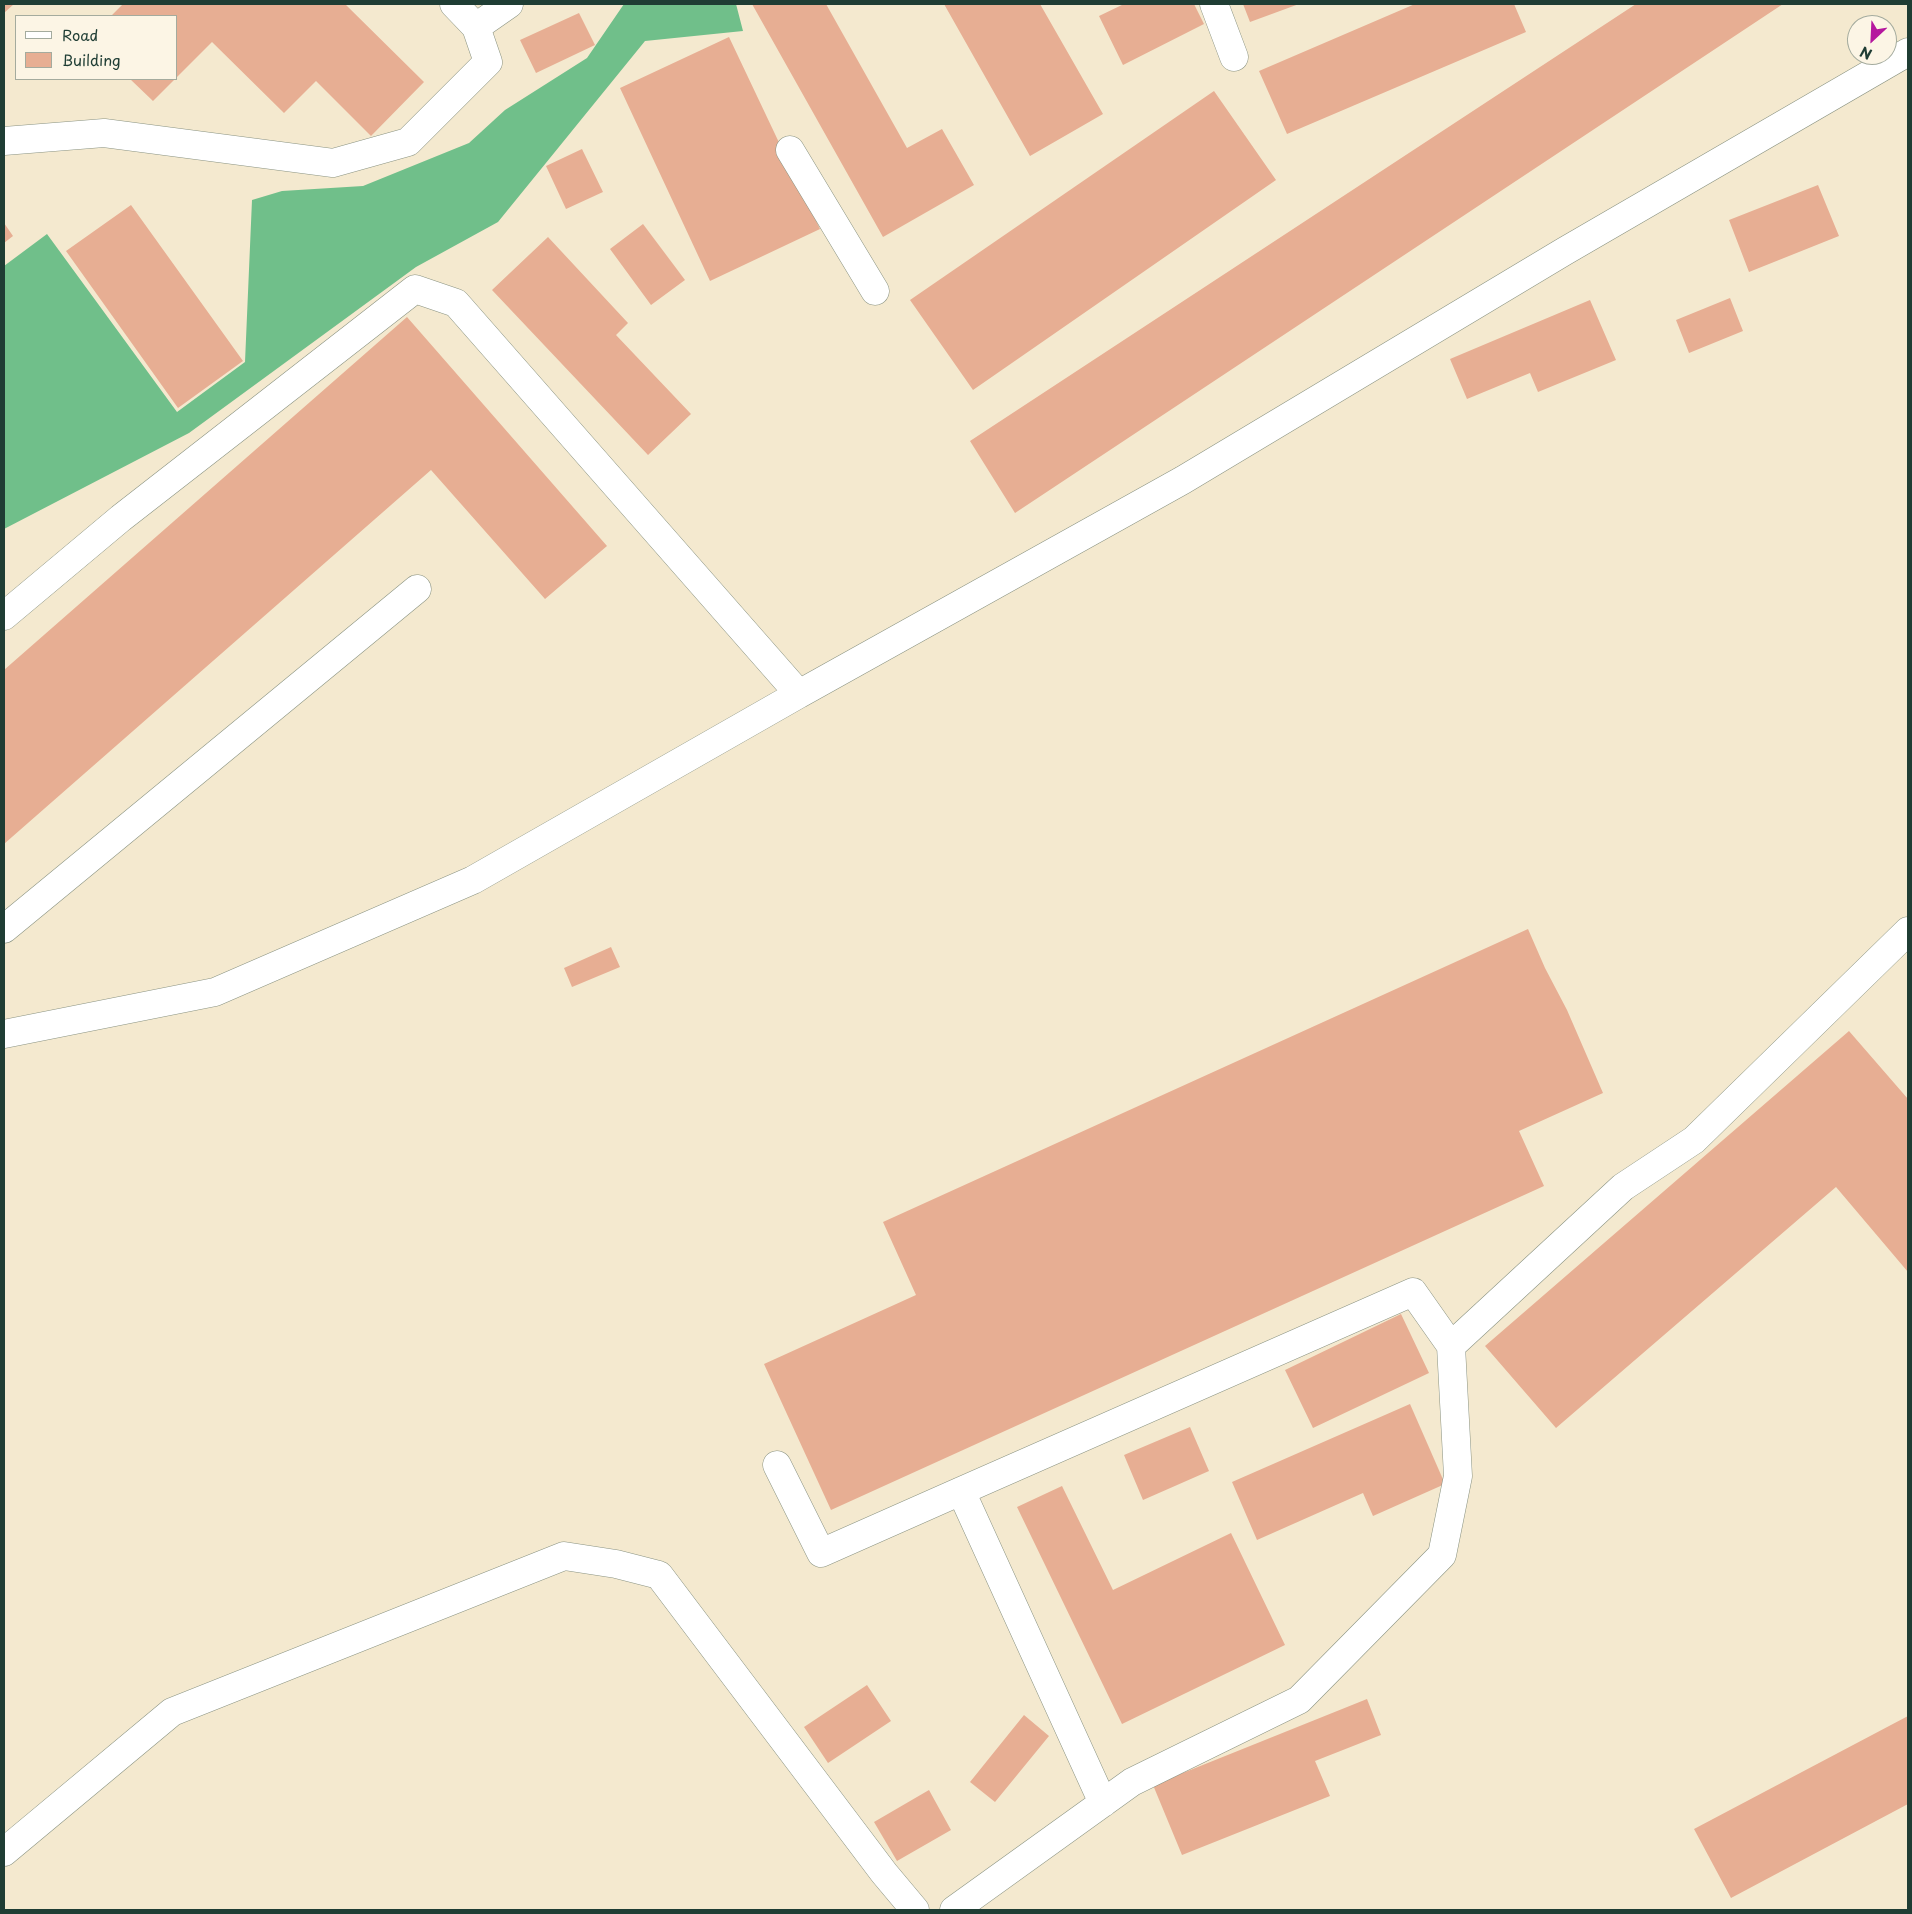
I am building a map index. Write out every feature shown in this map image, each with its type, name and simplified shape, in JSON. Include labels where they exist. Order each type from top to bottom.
[{"type":"lane","points":[[4,141],[104,133],[332,163],[408,142],[488,62],[476,27],[454,4]]},
{"type":"lane","points":[[476,27],[509,4]]},
{"type":"lane","points":[[1214,4],[1234,57]]},
{"type":"lane","points":[[4,1034],[215,992],[473,880],[799,694],[1183,480],[1565,251],[1908,52]]},
{"type":"lane","points":[[790,150],[875,291]]},
{"type":"lane","points":[[4,616],[121,518],[415,289],[456,303],[799,694]]},
{"type":"lane","points":[[4,929],[417,589]]},
{"type":"lane","points":[[1451,1346],[1623,1187],[1694,1140],[1908,931]]},
{"type":"lane","points":[[777,1465],[821,1553],[1413,1292],[1451,1346],[1458,1476],[1442,1555],[1299,1700],[1132,1782],[954,1910]]},
{"type":"lane","points":[[961,1490],[1103,1802]]},
{"type":"lane","points":[[4,1852],[172,1712],[564,1556],[616,1564],[659,1575],[884,1873],[915,1910]]},
{"type":"green space","points":[[624,4],[736,4],[743,31],[645,41],[498,222],[416,267],[189,433],[4,529],[4,266],[47,234],[177,412],[245,362],[252,200],[282,191],[363,186],[469,143],[505,110],[587,58]]},
{"type":"building","points":[[4,4],[14,4],[4,13]]},
{"type":"building","points":[[123,4],[345,4],[424,82],[371,136],[316,81],[284,113],[212,42],[178,76],[178,15],[112,15]]},
{"type":"building","points":[[752,4],[826,4],[907,148],[942,129],[974,185],[883,237]]},
{"type":"building","points":[[944,4],[1040,4],[1103,114],[1030,156]]},
{"type":"building","points":[[1124,4],[1194,4],[1204,24],[1123,65],[1099,16]]},
{"type":"building","points":[[1243,4],[1299,4],[1250,22]]},
{"type":"building","points":[[1415,4],[1514,4],[1526,32],[1287,134],[1259,71]]},
{"type":"building","points":[[1636,4],[1783,4],[1015,513],[970,441]]},
{"type":"building","points":[[579,13],[595,45],[536,73],[520,40]]},
{"type":"building","points":[[729,37],[820,229],[710,281],[620,88]]},
{"type":"building","points":[[131,80],[174,80],[153,101]]},
{"type":"building","points":[[1214,91],[1276,180],[973,390],[910,300]]},
{"type":"building","points":[[582,149],[603,192],[566,209],[546,166]]},
{"type":"building","points":[[1818,185],[1839,236],[1749,272],[1729,220]]},
{"type":"building","points":[[131,205],[243,361],[178,408],[66,251]]},
{"type":"building","points":[[4,223],[13,236],[4,243]]},
{"type":"building","points":[[643,224],[685,280],[651,305],[610,249]]},
{"type":"building","points":[[548,237],[628,323],[616,335],[691,414],[648,455],[492,290]]},
{"type":"building","points":[[1730,298],[1743,331],[1689,353],[1676,320]]},
{"type":"building","points":[[1590,300],[1616,360],[1538,392],[1530,373],[1467,399],[1450,359]]},
{"type":"building","points":[[407,317],[607,546],[545,599],[431,470],[4,844],[4,670]]},
{"type":"building","points":[[1528,929],[1545,968],[1567,1010],[1603,1093],[1519,1131],[1544,1186],[831,1510],[764,1364],[916,1295],[883,1222]]},
{"type":"building","points":[[611,947],[620,967],[572,987],[564,968]]},
{"type":"building","points":[[1849,1031],[1908,1099],[1908,1272],[1836,1187],[1556,1428],[1485,1346]]},
{"type":"building","points":[[1401,1314],[1429,1373],[1313,1428],[1285,1370]]},
{"type":"building","points":[[1410,1404],[1445,1484],[1373,1516],[1363,1493],[1257,1540],[1232,1482]]},
{"type":"building","points":[[1190,1427],[1209,1471],[1143,1500],[1124,1455]]},
{"type":"building","points":[[1062,1486],[1113,1590],[1231,1533],[1285,1645],[1122,1724],[1017,1507]]},
{"type":"building","points":[[867,1685],[891,1721],[828,1763],[804,1727]]},
{"type":"building","points":[[1367,1699],[1381,1735],[1315,1761],[1330,1796],[1182,1855],[1153,1785]]},
{"type":"building","points":[[1024,1715],[1049,1736],[995,1802],[970,1782]]},
{"type":"building","points":[[1908,1716],[1908,1804],[1731,1898],[1694,1829]]},
{"type":"building","points":[[929,1790],[951,1830],[897,1861],[874,1822]]}]
